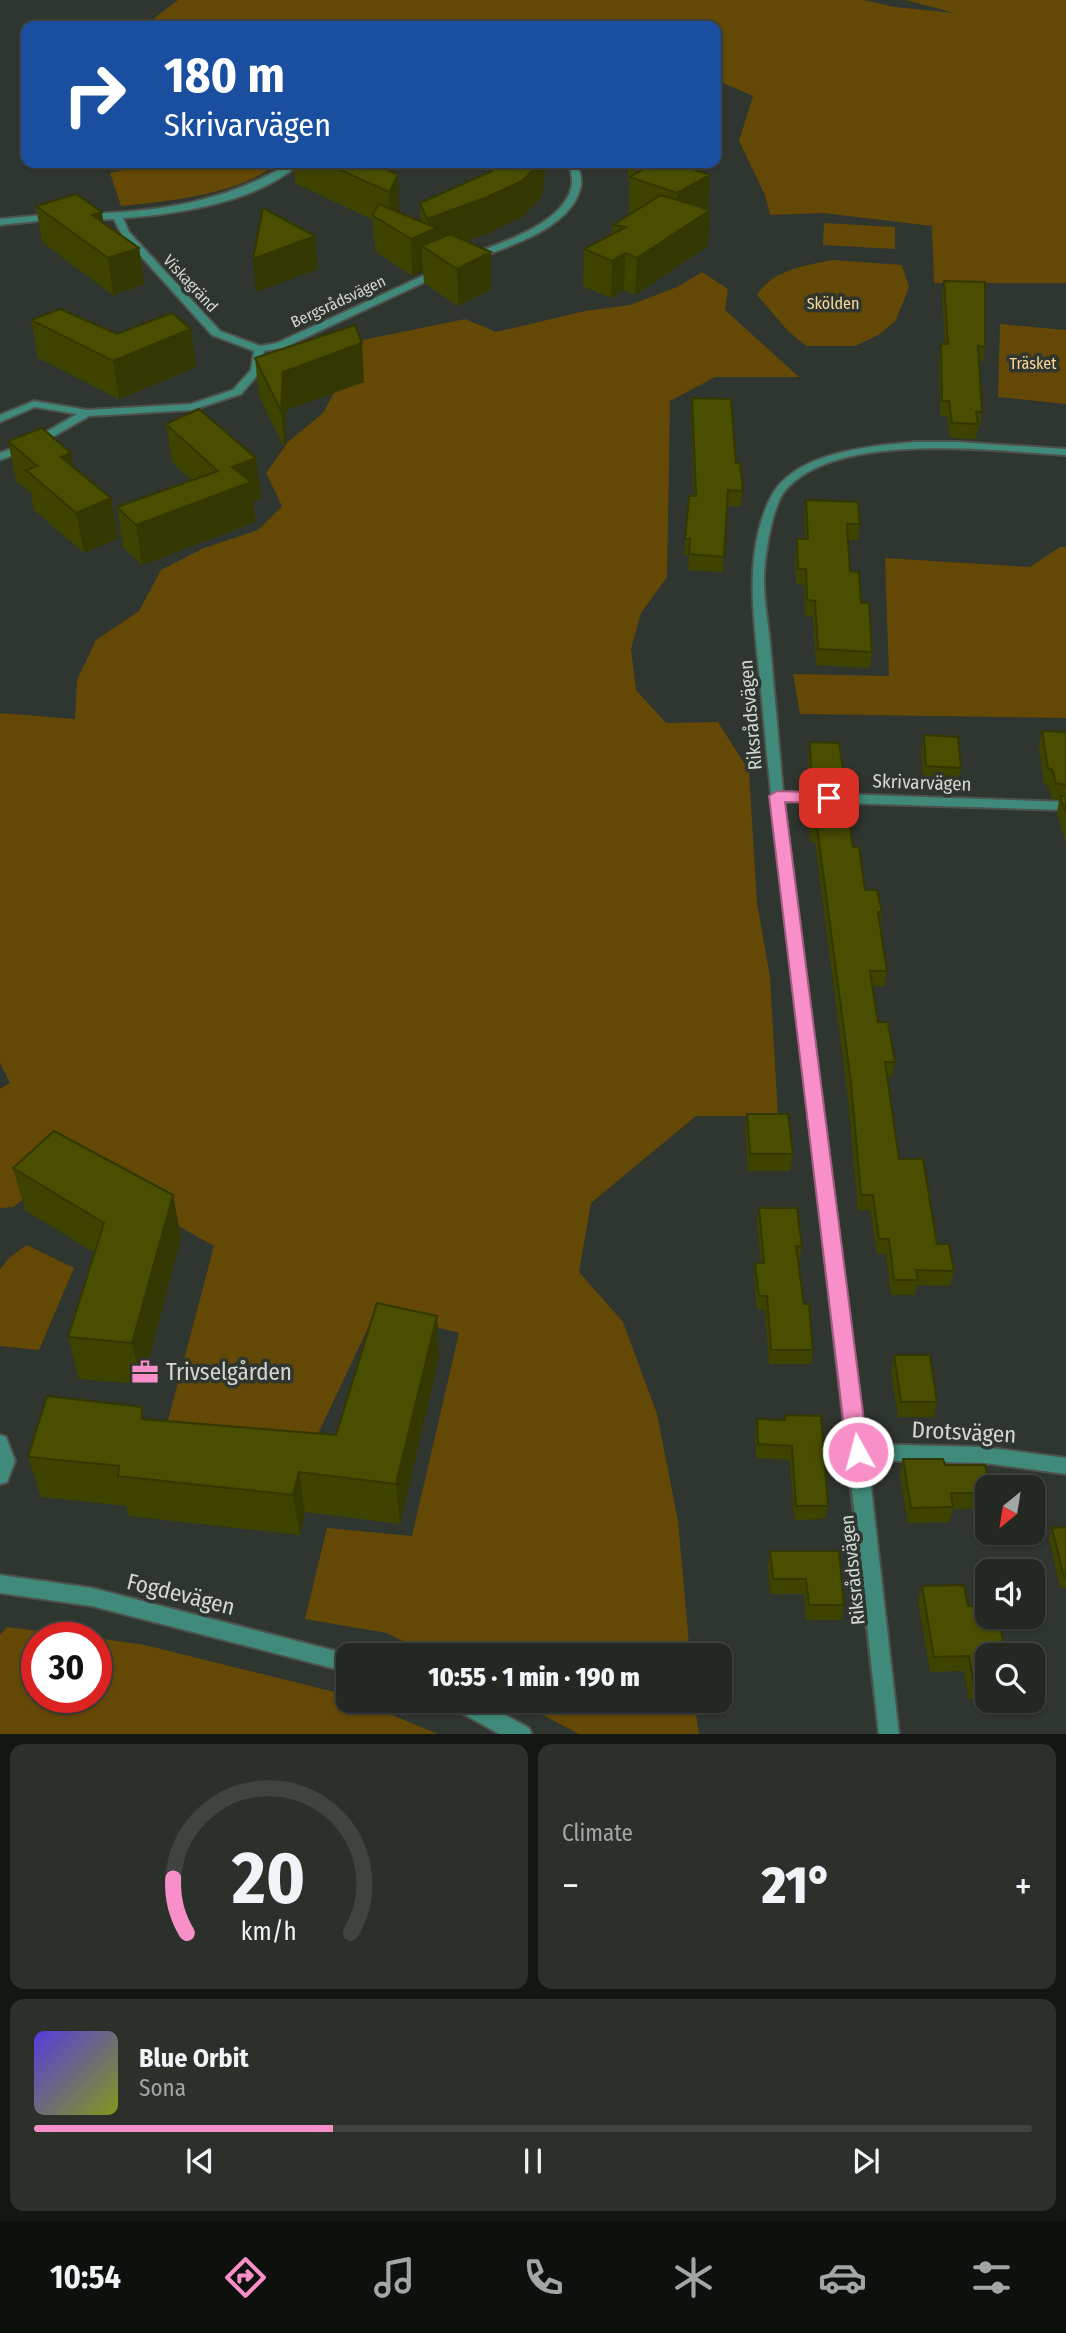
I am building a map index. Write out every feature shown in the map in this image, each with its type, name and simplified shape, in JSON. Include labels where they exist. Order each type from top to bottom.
[{"type":"street","points":[[80,217],[118,217],[222,197],[260,184],[287,168]]},
{"type":"street","name":"Bergsrådsvägen","points":[[259,349],[279,346],[452,265],[522,238],[565,210],[574,194],[579,175],[576,168]]},
{"type":"street","points":[[0,222],[67,217]]},
{"type":"street","name":"Viskagränd","points":[[118,217],[125,233],[216,333],[259,349]]},
{"type":"street","points":[[0,419],[34,404],[87,413],[192,407],[237,392],[256,371],[259,349]]},
{"type":"street","points":[[0,457],[31,445],[87,413]]},
{"type":"street","name":"Riksrådsvägen","points":[[889,1734],[858,1452],[777,796],[758,577],[762,547],[779,490],[808,467],[849,452],[933,445],[1066,452]]},
{"type":"street","name":"Skrivarvägen","points":[[777,796],[1066,806]]},
{"type":"street","points":[[0,1443],[6,1461],[0,1476]]},
{"type":"street","name":"Drotsvägen","points":[[858,1452],[985,1455],[1066,1466]]},
{"type":"street","name":"Fogdevägen","points":[[0,1584],[92,1597],[336,1659]]},
{"type":"street","points":[[483,1713],[522,1734]]},
{"type":"green space","points":[[178,0],[864,0],[894,7],[955,13],[905,0],[1066,0],[1066,283],[934,283],[932,226],[823,213],[770,215],[765,195],[739,141],[753,96],[721,82],[721,21],[151,21]]},
{"type":"green space","points":[[132,168],[271,168],[244,183],[203,195],[121,206],[110,173]]},
{"type":"green space","points":[[824,223],[895,227],[895,249],[823,245]]},
{"type":"green space","name":"Skölden","points":[[833,260],[902,265],[909,287],[896,320],[880,334],[855,346],[806,346],[788,331],[757,295],[781,274]]},
{"type":"green space","points":[[702,272],[728,289],[725,310],[799,377],[715,377],[670,401],[667,577],[641,613],[631,649],[636,690],[666,723],[718,722],[749,771],[757,903],[770,977],[778,1116],[696,1116],[591,1203],[579,1272],[623,1322],[657,1414],[678,1521],[689,1643],[407,1643],[387,1633],[305,1619],[327,1528],[412,1536],[459,1333],[376,1311],[316,1438],[166,1428],[214,1246],[70,1165],[13,1207],[0,1208],[0,1089],[10,1083],[0,1063],[0,713],[75,719],[77,680],[96,640],[139,611],[161,570],[204,548],[258,530],[282,506],[266,473],[288,442],[323,413],[363,340],[465,319],[496,332],[585,311],[630,305],[677,287]]},
{"type":"green space","name":"Träsket","points":[[1000,324],[1066,330],[1066,404],[998,397]]},
{"type":"green space","points":[[1060,547],[1066,547],[1066,718],[800,714],[793,674],[889,676],[885,558],[1030,567]]},
{"type":"green space","points":[[27,1245],[74,1268],[39,1350],[0,1346],[0,1269],[10,1257]]},
{"type":"green space","points":[[7,1627],[21,1629],[21,1713],[112,1713],[112,1640],[145,1645],[336,1692],[336,1713],[387,1713],[438,1734],[0,1734],[0,1635]]},
{"type":"green space","points":[[539,1713],[696,1713],[699,1734],[579,1734]]},
{"type":"building","points":[[336,168],[383,168],[398,175],[389,192]]},
{"type":"building","points":[[494,168],[534,168],[522,181],[427,219],[420,203]]},
{"type":"building","points":[[645,168],[690,168],[710,175],[677,193],[630,177]]},
{"type":"building","points":[[76,194],[102,212],[92,215],[139,248],[108,258],[36,206]]},
{"type":"building","points":[[661,195],[710,210],[637,258],[625,253],[612,261],[584,249],[626,227],[613,225]]},
{"type":"building","points":[[379,204],[436,228],[411,239],[372,215]]},
{"type":"building","points":[[263,208],[315,236],[253,259]]},
{"type":"building","points":[[450,234],[491,252],[457,269],[422,246]]},
{"type":"building","points":[[944,281],[985,282],[985,347],[978,346],[982,412],[976,412],[978,424],[952,423],[949,401],[942,401],[941,344],[948,344]]},
{"type":"building","points":[[60,309],[117,334],[172,313],[191,329],[113,361],[31,320]]},
{"type":"building","points":[[355,325],[362,343],[283,372],[281,411],[255,358]]},
{"type":"building","points":[[692,398],[731,399],[736,463],[740,463],[743,491],[728,490],[724,557],[689,554],[690,539],[685,539],[689,496],[696,496]]},
{"type":"building","points":[[199,409],[256,458],[232,467],[251,482],[136,525],[117,507],[218,471],[166,424]]},
{"type":"building","points":[[42,428],[71,453],[61,457],[111,498],[76,513],[26,470],[37,466],[8,441]]},
{"type":"building","points":[[806,500],[858,502],[860,524],[847,524],[850,571],[859,572],[861,603],[869,603],[872,652],[818,649],[815,601],[807,600],[806,569],[798,569],[797,539],[808,539]]},
{"type":"building","points":[[1042,731],[1066,732],[1066,785],[1056,783],[1052,769],[1048,769]]},
{"type":"building","points":[[924,735],[958,737],[961,768],[926,766]]},
{"type":"building","points":[[810,742],[839,743],[844,775],[811,774]]},
{"type":"building","points":[[811,789],[845,790],[853,847],[859,847],[865,890],[877,890],[882,912],[878,912],[887,971],[870,971],[878,1022],[888,1022],[895,1062],[885,1062],[899,1159],[923,1159],[937,1244],[949,1244],[954,1271],[916,1270],[918,1280],[894,1280],[889,1239],[879,1239],[873,1195],[861,1195],[851,1083],[817,827],[812,827],[809,799]]},
{"type":"building","points":[[1060,796],[1066,796],[1066,814]]},
{"type":"building","points":[[747,1114],[788,1114],[793,1154],[750,1154]]},
{"type":"building","points":[[54,1131],[173,1195],[132,1343],[68,1337],[104,1223],[13,1168]]},
{"type":"building","points":[[759,1208],[797,1208],[802,1247],[796,1246],[804,1304],[809,1304],[813,1350],[771,1350],[767,1296],[759,1296],[755,1263],[764,1263]]},
{"type":"building","points":[[377,1303],[437,1316],[396,1484],[299,1472],[293,1495],[118,1476],[119,1466],[28,1457],[47,1396],[142,1407],[142,1419],[336,1435]]},
{"type":"building","points":[[894,1355],[930,1355],[937,1402],[901,1402]]},
{"type":"building","points":[[785,1415],[821,1416],[828,1506],[796,1506],[792,1446],[758,1444],[757,1419],[785,1420]]},
{"type":"building","points":[[903,1459],[943,1459],[945,1465],[985,1465],[987,1475],[975,1475],[975,1493],[951,1493],[953,1507],[911,1508]]},
{"type":"building","points":[[1066,1527],[1066,1577],[1064,1577],[1052,1528]]},
{"type":"building","points":[[770,1551],[839,1551],[844,1605],[809,1605],[806,1579],[773,1579]]},
{"type":"building","points":[[964,1585],[968,1606],[975,1606],[975,1629],[1000,1629],[1003,1643],[975,1643],[975,1684],[969,1656],[934,1657],[922,1586]]},
{"type":"place","name":"Trivselgården","points":[[145,1372]]},
{"type":"route","points":[[829,798],[777,796],[858,1452]]}]
